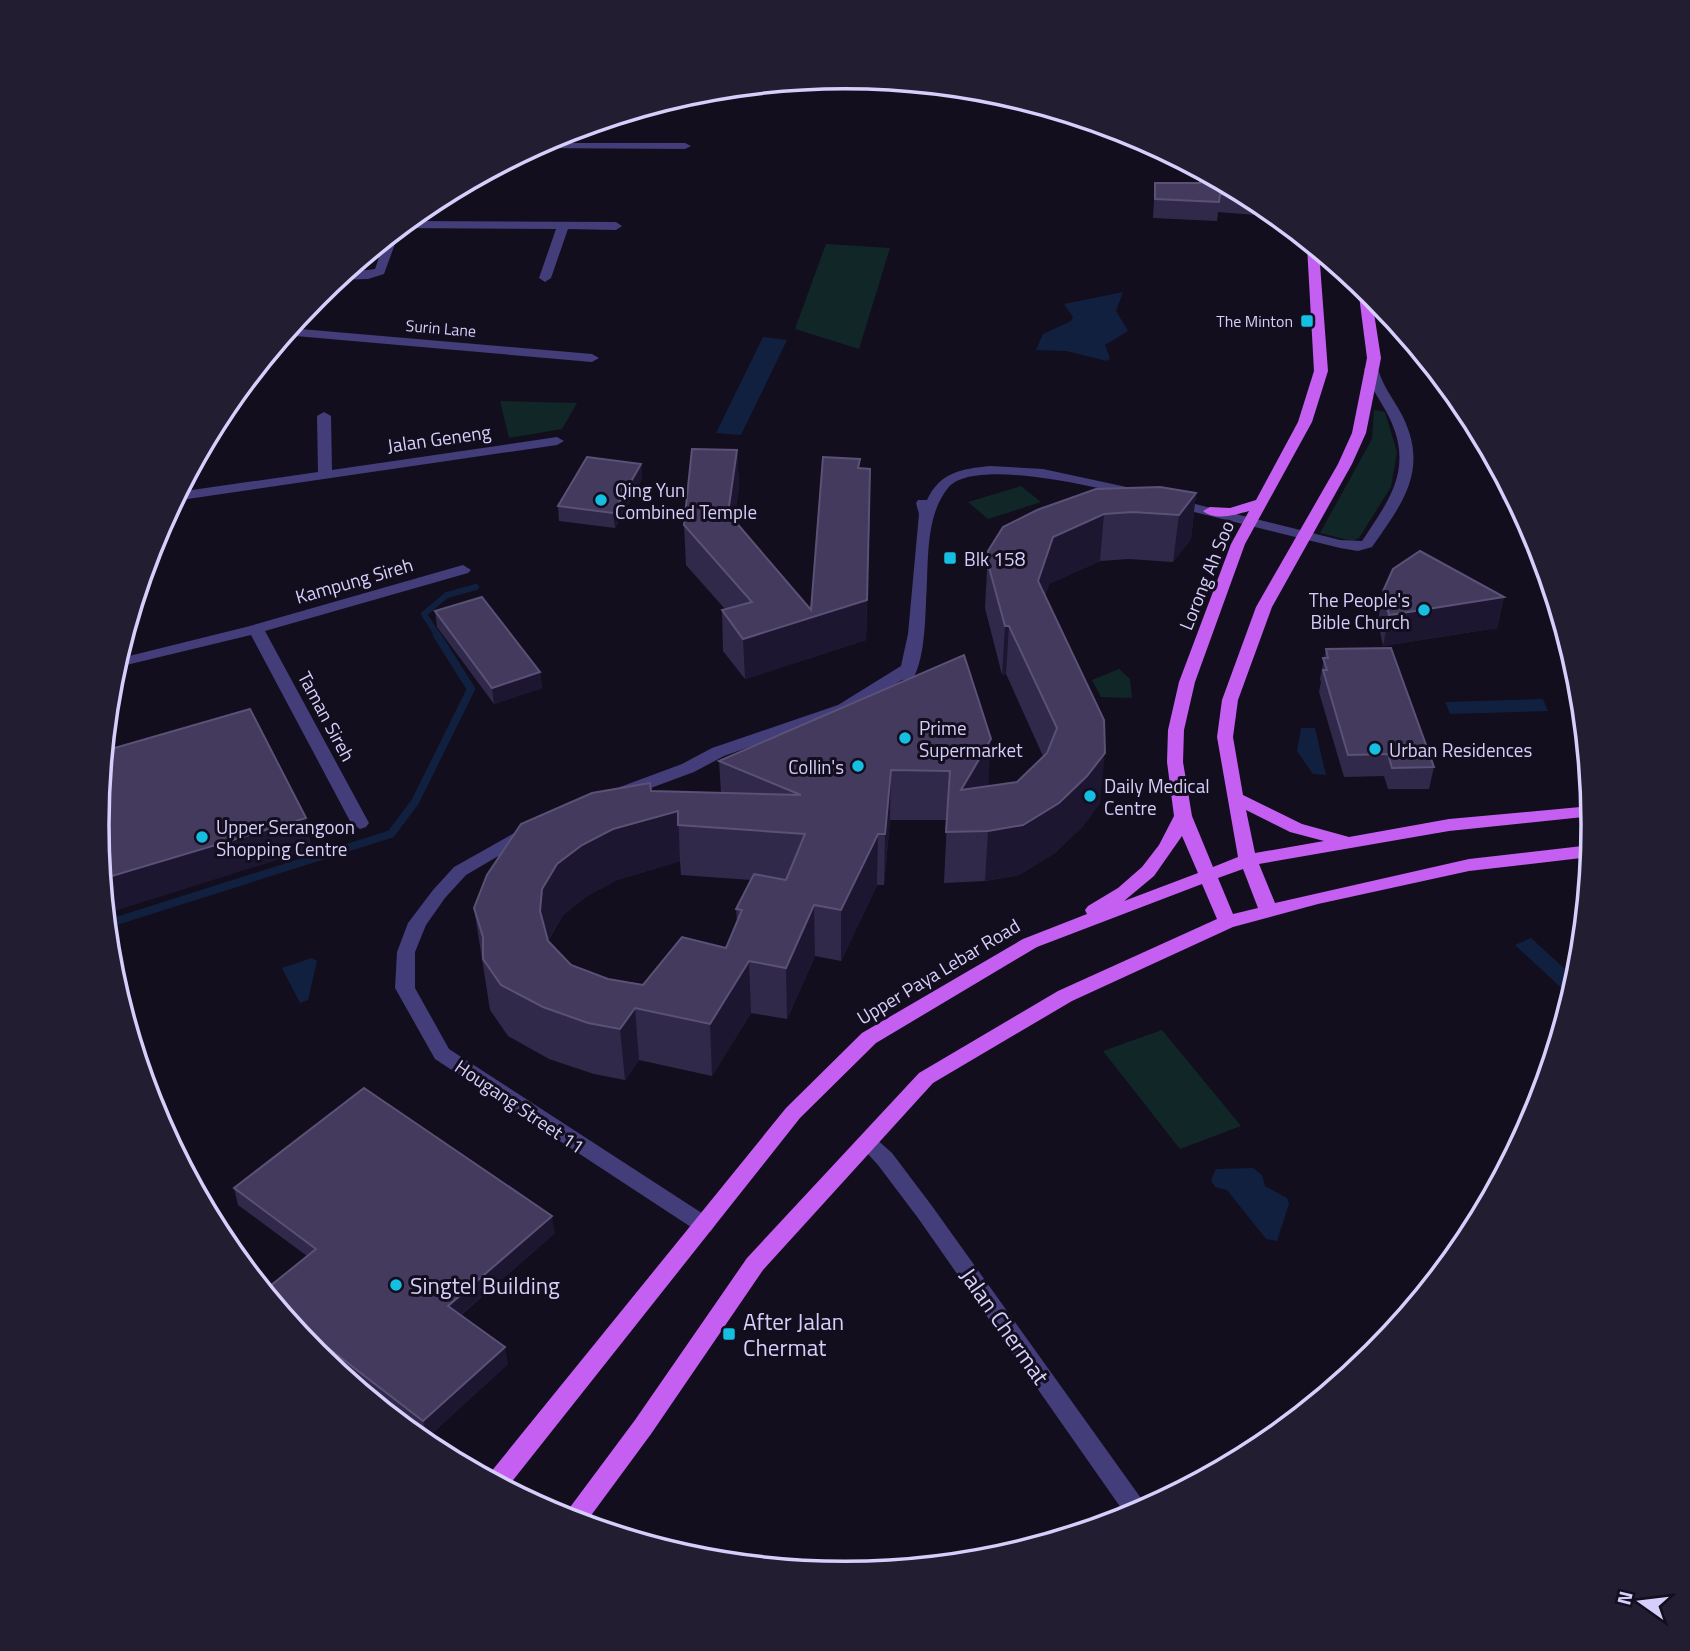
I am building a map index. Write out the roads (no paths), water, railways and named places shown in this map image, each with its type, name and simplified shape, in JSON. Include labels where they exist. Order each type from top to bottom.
[{"type":"main road","name":"Lorong Ah Soo","points":[[1227,922],[1210,875],[1183,816],[1175,762],[1180,710],[1187,682],[1238,544],[1304,422],[1321,371],[1314,258]]},
{"type":"main road","points":[[1269,911],[1248,860],[1236,798],[1225,737],[1230,700],[1264,607],[1359,433],[1374,358],[1367,306]]},
{"type":"main road","points":[[1210,511],[1231,512],[1261,503]]},
{"type":"main road","points":[[1236,798],[1296,828],[1348,842]]},
{"type":"main road","name":"Upper Paya Lebar Road","points":[[501,1476],[793,1114],[869,1038],[1030,943],[1248,860],[1449,825],[1581,812]]},
{"type":"main road","points":[[1030,943],[1110,901],[1137,883],[1156,866],[1183,816]]},
{"type":"main road","points":[[580,1512],[643,1427],[755,1264],[926,1078],[1065,996],[1227,922],[1469,865],[1580,852]]},
{"type":"street","points":[[561,146],[685,146]]},
{"type":"street","points":[[419,225],[616,226]]},
{"type":"street","points":[[545,278],[564,225]]},
{"type":"street","points":[[356,275],[380,271],[388,249]]},
{"type":"street","name":"Surin Lane","points":[[298,333],[592,358]]},
{"type":"street","points":[[611,797],[688,768],[727,763],[860,716],[904,687],[919,610],[926,514],[942,484],[969,472],[988,470],[1066,476],[1304,536],[1358,547],[1367,544],[1407,482],[1406,437],[1374,381],[1371,369]]},
{"type":"street","points":[[324,416],[323,465],[326,474]]},
{"type":"street","name":"Jalan Geneng","points":[[188,494],[557,441]]},
{"type":"street","name":"Kampung Sireh","points":[[127,666],[463,570]]},
{"type":"street","name":"Kampung Sireh","points":[[128,661],[256,629]]},
{"type":"street","name":"Taman Sireh","points":[[256,629],[360,822]]},
{"type":"street","name":"Hougang Street 11","points":[[553,820],[516,836],[460,871],[439,894],[417,923],[406,952],[405,988],[442,1054],[704,1225]]},
{"type":"street","name":"Jalan Chermat","points":[[867,1142],[885,1159],[925,1213],[1131,1504]]},
{"type":"water","points":[[1123,292],[1116,311],[1128,331],[1105,345],[1110,358],[1107,361],[1066,351],[1036,350],[1043,334],[1071,321],[1073,317],[1064,304]]},
{"type":"water","points":[[763,337],[787,340],[741,435],[716,433]]},
{"type":"water","points":[[1543,699],[1548,711],[1450,714],[1445,702]]},
{"type":"water","points":[[1301,728],[1315,728],[1326,775],[1313,774],[1297,751]]},
{"type":"water","points":[[1531,938],[1567,971],[1562,989],[1515,945]]},
{"type":"water","points":[[312,958],[317,961],[308,1000],[300,1003],[282,968]]},
{"type":"water","points":[[1253,1168],[1262,1175],[1265,1186],[1287,1198],[1289,1204],[1277,1241],[1266,1239],[1227,1190],[1215,1187],[1211,1180],[1216,1169]]},
{"type":"waterway","points":[[438,636],[424,614],[447,595],[476,587]]},
{"type":"waterway","points":[[115,921],[391,834],[415,802],[471,689],[437,635]]},
{"type":"place","name":"The Minton","points":[[1307,321]]},
{"type":"place","name":"Qing Yun Combined Temple","points":[[601,500]]},
{"type":"place","name":"Blk 158","points":[[950,558]]},
{"type":"place","name":"The People's Bible Church","points":[[1424,610]]},
{"type":"place","name":"Prime Supermarket","points":[[905,738]]},
{"type":"place","name":"Urban Residences","points":[[1375,749]]},
{"type":"place","name":"Collin's","points":[[858,766]]},
{"type":"place","name":"Daily Medical Centre","points":[[1090,796]]},
{"type":"place","name":"Upper Serangoon Shopping Centre","points":[[202,837]]},
{"type":"place","name":"Singtel Building","points":[[396,1285]]},
{"type":"place","name":"After Jalan Chermat","points":[[729,1334]]}]
